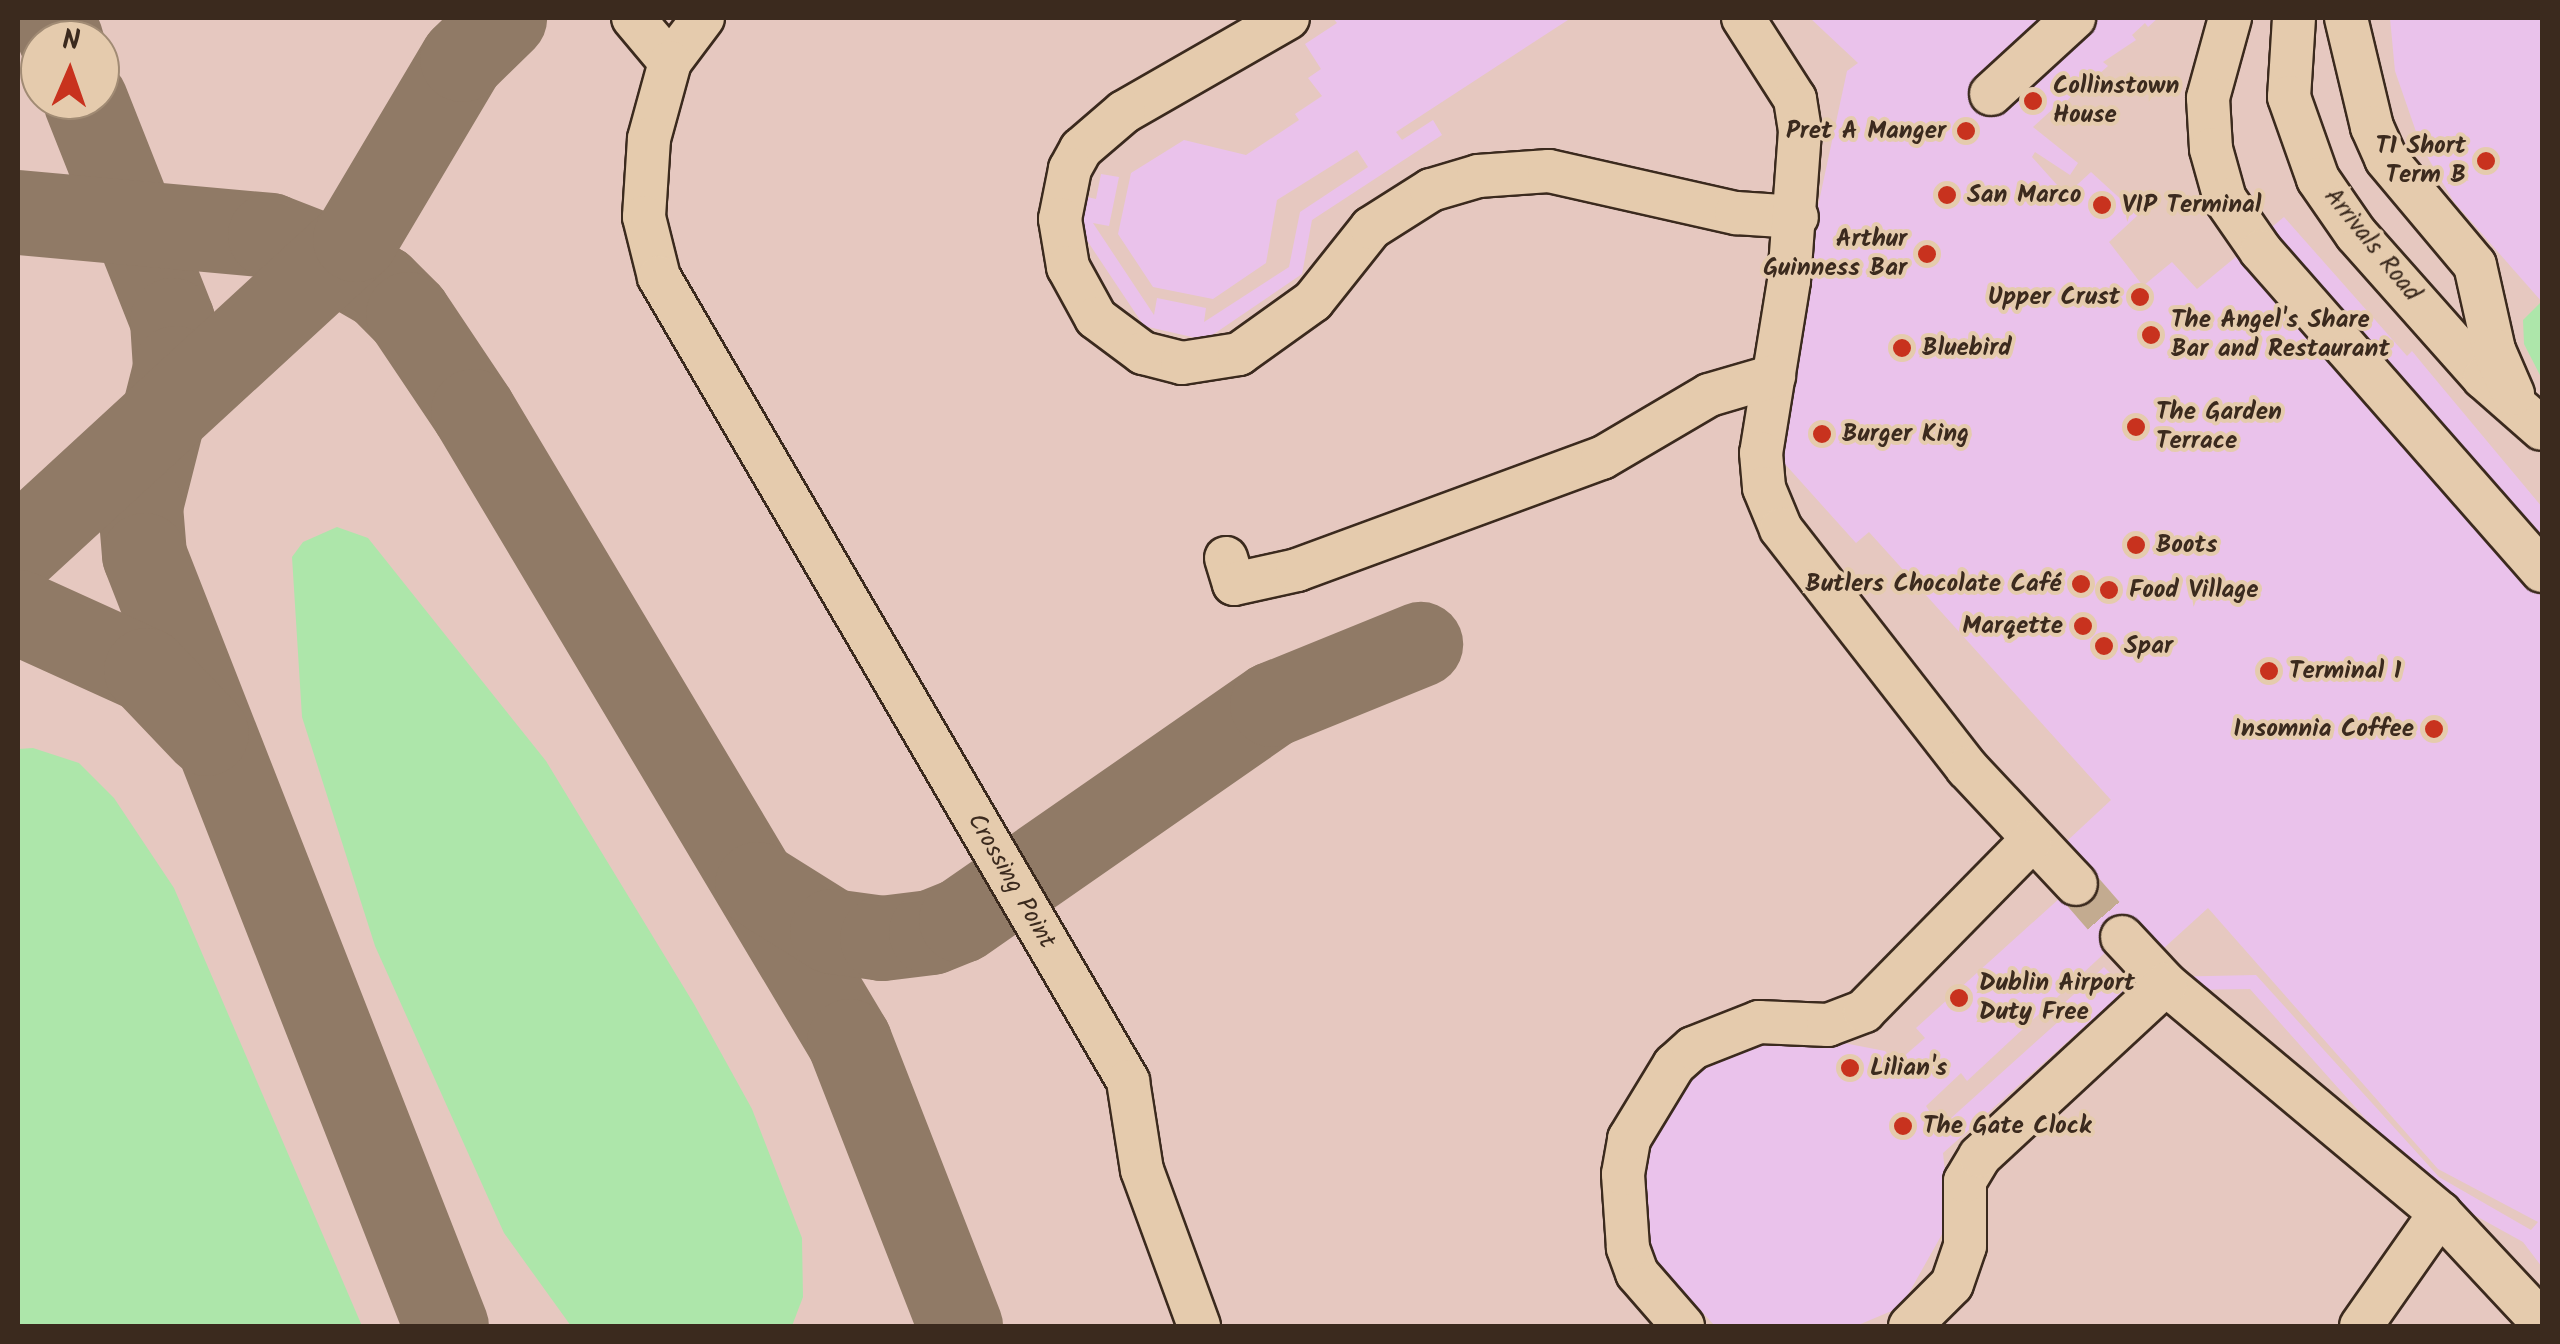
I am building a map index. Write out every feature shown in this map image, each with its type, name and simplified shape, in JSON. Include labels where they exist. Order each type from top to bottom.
[{"type":"street","points":[[633,18],[670,62],[704,18]]},
{"type":"street","points":[[1288,18],[1124,112],[1081,150],[1070,169],[1060,219],[1068,267],[1096,318],[1143,353],[1182,363],[1239,354],[1292,320],[1346,252],[1401,206],[1507,170],[1549,171],[1736,212],[1797,217]]},
{"type":"street","points":[[1742,18],[1795,99],[1797,217],[1761,453],[1764,488],[1781,529],[1966,768],[2031,841],[2076,884]]},
{"type":"street","points":[[1991,94],[2074,18]]},
{"type":"street","points":[[2230,18],[2208,98],[2211,149],[2226,199],[2261,251],[2542,571]]},
{"type":"street","name":"Arrivals Road","points":[[2294,18],[2290,97],[2318,178],[2389,271],[2484,378],[2529,414]]},
{"type":"street","points":[[2346,18],[2372,127],[2386,158],[2475,265],[2494,350],[2529,414]]},
{"type":"street","name":"Crossing Point","points":[[670,62],[649,138],[644,217],[658,277],[1128,1081],[1142,1170],[1199,1326]]},
{"type":"street","points":[[1226,558],[1234,584],[1296,570],[1602,458],[1709,395],[1774,376]]},
{"type":"street","points":[[1683,1326],[1637,1273],[1628,1248],[1623,1174],[1628,1139],[1674,1064],[1693,1048],[1759,1022],[1828,1025],[1864,1011],[2031,841]]},
{"type":"street","points":[[2122,937],[2166,984],[2440,1213],[2542,1322]]},
{"type":"street","points":[[1910,1326],[1952,1284],[1966,1246],[1964,1181],[1980,1156],[2166,984]]},
{"type":"street","points":[[2362,1326],[2440,1213]]},
{"type":"shaded area","points":[[18,18],[2542,18],[2542,1326],[18,1326]]},
{"type":"green space","points":[[2542,301],[2542,379],[2524,344],[2523,320]]},
{"type":"green space","points":[[337,527],[368,538],[546,761],[694,1004],[752,1109],[802,1238],[803,1297],[792,1326],[571,1326],[504,1233],[375,946],[302,717],[292,557],[303,542]]},
{"type":"green space","points":[[33,748],[79,763],[114,798],[174,888],[362,1326],[18,1326],[18,749]]},
{"type":"building","points":[[1333,18],[1571,18],[1396,132],[1402,140],[1433,120],[1442,135],[1312,220],[1302,274],[1205,340],[1144,326],[1078,227],[1083,196],[1096,199],[1101,174],[1119,177],[1109,226],[1093,223],[1154,315],[1157,298],[1206,308],[1204,322],[1289,267],[1300,212],[1368,167],[1357,150],[1277,200],[1266,263],[1213,299],[1153,287],[1118,234],[1131,173],[1184,140],[1246,155],[1299,120],[1295,114],[1322,96],[1308,78],[1321,69],[1305,44],[1337,23]]},
{"type":"building","name":"Terminal 1","points":[[1810,18],[2158,18],[2148,27],[2145,23],[2132,35],[2136,40],[2103,62],[2108,66],[2089,83],[2085,79],[2059,111],[2055,107],[2033,127],[2078,163],[2070,175],[2035,152],[2032,157],[2066,195],[2091,172],[2138,215],[2109,242],[2143,286],[2172,262],[2197,289],[2284,217],[2407,356],[2412,351],[2542,507],[2542,1267],[2523,1242],[2429,1190],[2250,989],[2124,991],[1943,1153],[1950,1220],[1901,1307],[1856,1326],[1715,1326],[1648,1253],[1637,1154],[1686,1069],[1777,1030],[1885,1051],[1896,1063],[1925,1038],[1916,1028],[2093,868],[2067,841],[2111,800],[1869,532],[1856,543],[1767,444],[1847,71],[1858,63]],"holes":[[[2208,908],[2438,1169],[2538,1222],[2531,1230],[2439,1177],[2256,975],[2115,978],[2104,967],[2051,1015],[2058,1022],[1940,1128],[1926,1106],[1961,1073],[1967,1081],[2138,922],[2164,948]]]},
{"type":"building","name":"T1 Short Term B","points":[[2390,18],[2542,18],[2542,302],[2454,202],[2421,146],[2395,71]]},
{"type":"taxiway","points":[[18,549],[355,239],[462,59],[504,18]]},
{"type":"taxiway","points":[[93,120],[172,320],[175,368],[140,506],[144,555],[446,1326]]},
{"type":"taxiway","points":[[18,212],[270,235],[334,260],[381,287],[408,314],[473,411],[849,1041],[960,1326]]},
{"type":"taxiway","points":[[18,612],[146,670],[206,733]]},
{"type":"taxiway","points":[[757,884],[832,931],[882,938],[931,932],[961,920],[1272,704],[1420,644]]},
{"type":"tunnel","points":[[2076,884],[2122,937]]},
{"type":"place","name":"Collinstown House","points":[[2033,101]]},
{"type":"place","name":"Pret A Manger","points":[[1966,131]]},
{"type":"place","name":"T1 Short Term B","points":[[2486,161]]},
{"type":"place","name":"San Marco","points":[[1947,195]]},
{"type":"place","name":"VIP Terminal","points":[[2102,205]]},
{"type":"place","name":"Arthur Guinness Bar","points":[[1927,254]]},
{"type":"place","name":"Upper Crust","points":[[2140,297]]},
{"type":"place","name":"The Angel's Share Bar and Restaurant","points":[[2151,335]]},
{"type":"place","name":"Bluebird","points":[[1902,348]]},
{"type":"place","name":"The Garden Terrace","points":[[2136,427]]},
{"type":"place","name":"Burger King","points":[[1822,434]]},
{"type":"place","name":"Boots","points":[[2136,545]]},
{"type":"place","name":"Butlers Chocolate Café","points":[[2081,584]]},
{"type":"place","name":"Food Village","points":[[2109,590]]},
{"type":"place","name":"Marqette","points":[[2083,626]]},
{"type":"place","name":"Spar","points":[[2104,646]]},
{"type":"place","name":"Terminal 1","points":[[2269,671]]},
{"type":"place","name":"Insomnia Coffee","points":[[2434,729]]},
{"type":"place","name":"Dublin Airport Duty Free","points":[[1959,998]]},
{"type":"place","name":"Lilian's","points":[[1850,1068]]},
{"type":"place","name":"The Gate Clock","points":[[1903,1126]]}]
